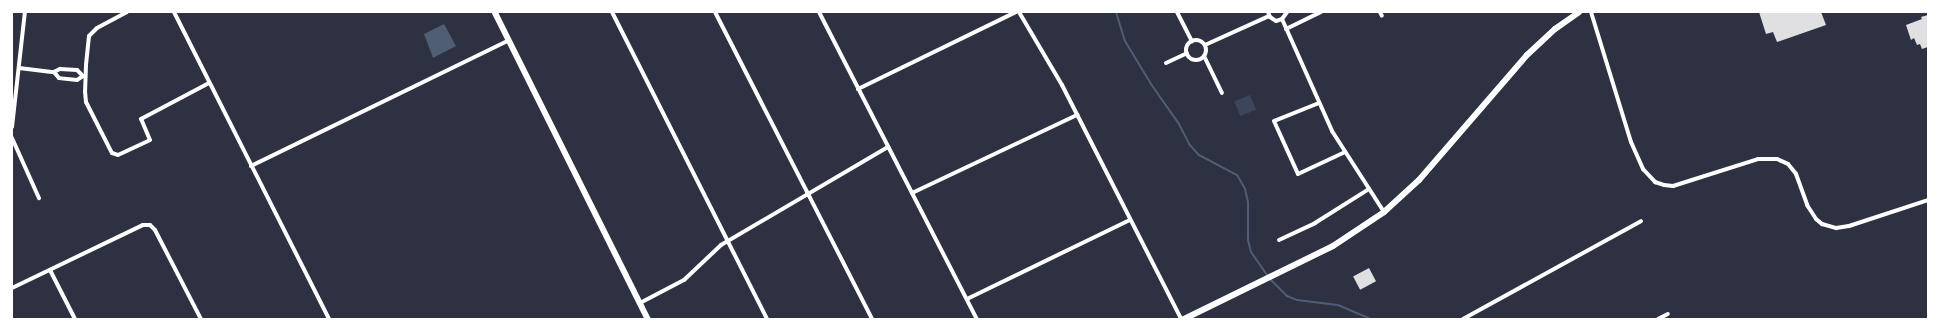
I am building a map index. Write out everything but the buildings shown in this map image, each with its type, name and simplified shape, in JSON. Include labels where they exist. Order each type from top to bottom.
[{"type":"main road","points":[[1183,319],[1251,287],[1350,236],[1384,212],[1427,172],[1527,56],[1555,29],[1579,12]]},
{"type":"street","points":[[12,128],[25,12]]},
{"type":"street","points":[[127,12],[97,28],[89,36],[84,76],[86,102],[112,153],[118,155],[150,140],[141,119],[209,83]]},
{"type":"street","points":[[174,12],[329,319]]},
{"type":"street","points":[[495,12],[648,319]]},
{"type":"street","points":[[612,12],[767,319]]},
{"type":"street","points":[[715,12],[872,319]]},
{"type":"street","points":[[819,12],[977,319]]},
{"type":"street","points":[[858,89],[1018,12],[1048,59],[1130,220],[1183,319]]},
{"type":"street","points":[[1177,12],[1192,41]]},
{"type":"street","points":[[1282,20],[1288,12]]},
{"type":"street","points":[[1286,29],[1321,12]]},
{"type":"street","points":[[1591,12],[1631,142],[1642,169],[1655,182],[1673,186],[1758,159],[1777,159],[1788,164],[1796,174],[1807,205],[1816,219],[1822,224],[1836,228],[1849,226],[1928,200]]},
{"type":"street","points":[[1205,45],[1268,14],[1276,20],[1282,20]]},
{"type":"street","points":[[1282,20],[1332,131],[1384,212]]},
{"type":"street","points":[[251,166],[510,40]]},
{"type":"street","points":[[1204,56],[1195,60],[1187,53],[1187,47],[1192,41],[1199,40],[1205,45],[1206,50],[1204,56],[1222,94]]},
{"type":"street","points":[[1166,62],[1187,53]]},
{"type":"street","points":[[19,68],[54,72],[60,69],[76,70],[84,76]]},
{"type":"street","points":[[54,72],[59,78],[77,80],[84,76]]},
{"type":"street","points":[[1319,103],[1274,121],[1298,174],[1345,152]]},
{"type":"street","points":[[912,194],[1077,115]]},
{"type":"street","points":[[12,138],[39,198]]},
{"type":"street","points":[[640,302],[684,280],[712,252],[727,241],[888,147]]},
{"type":"street","points":[[1279,240],[1314,223],[1370,189]]},
{"type":"street","points":[[967,299],[1130,220]]},
{"type":"street","points":[[1463,319],[1641,221]]},
{"type":"street","points":[[12,288],[143,225],[150,225],[156,230],[201,319]]},
{"type":"street","points":[[50,270],[75,319]]},
{"type":"street","points":[[1658,319],[1668,314]]},
{"type":"shaded area","points":[[444,24],[456,46],[433,58],[424,34]]},
{"type":"shaded area","points":[[1250,95],[1256,110],[1240,116],[1234,101]]},
{"type":"waterway","points":[[1116,12],[1125,41],[1151,84],[1179,124],[1189,144],[1199,155],[1237,175],[1245,189],[1248,202],[1248,240],[1251,252],[1268,276]]},
{"type":"waterway","points":[[1270,279],[1287,296],[1297,300],[1338,305],[1371,319]]}]
